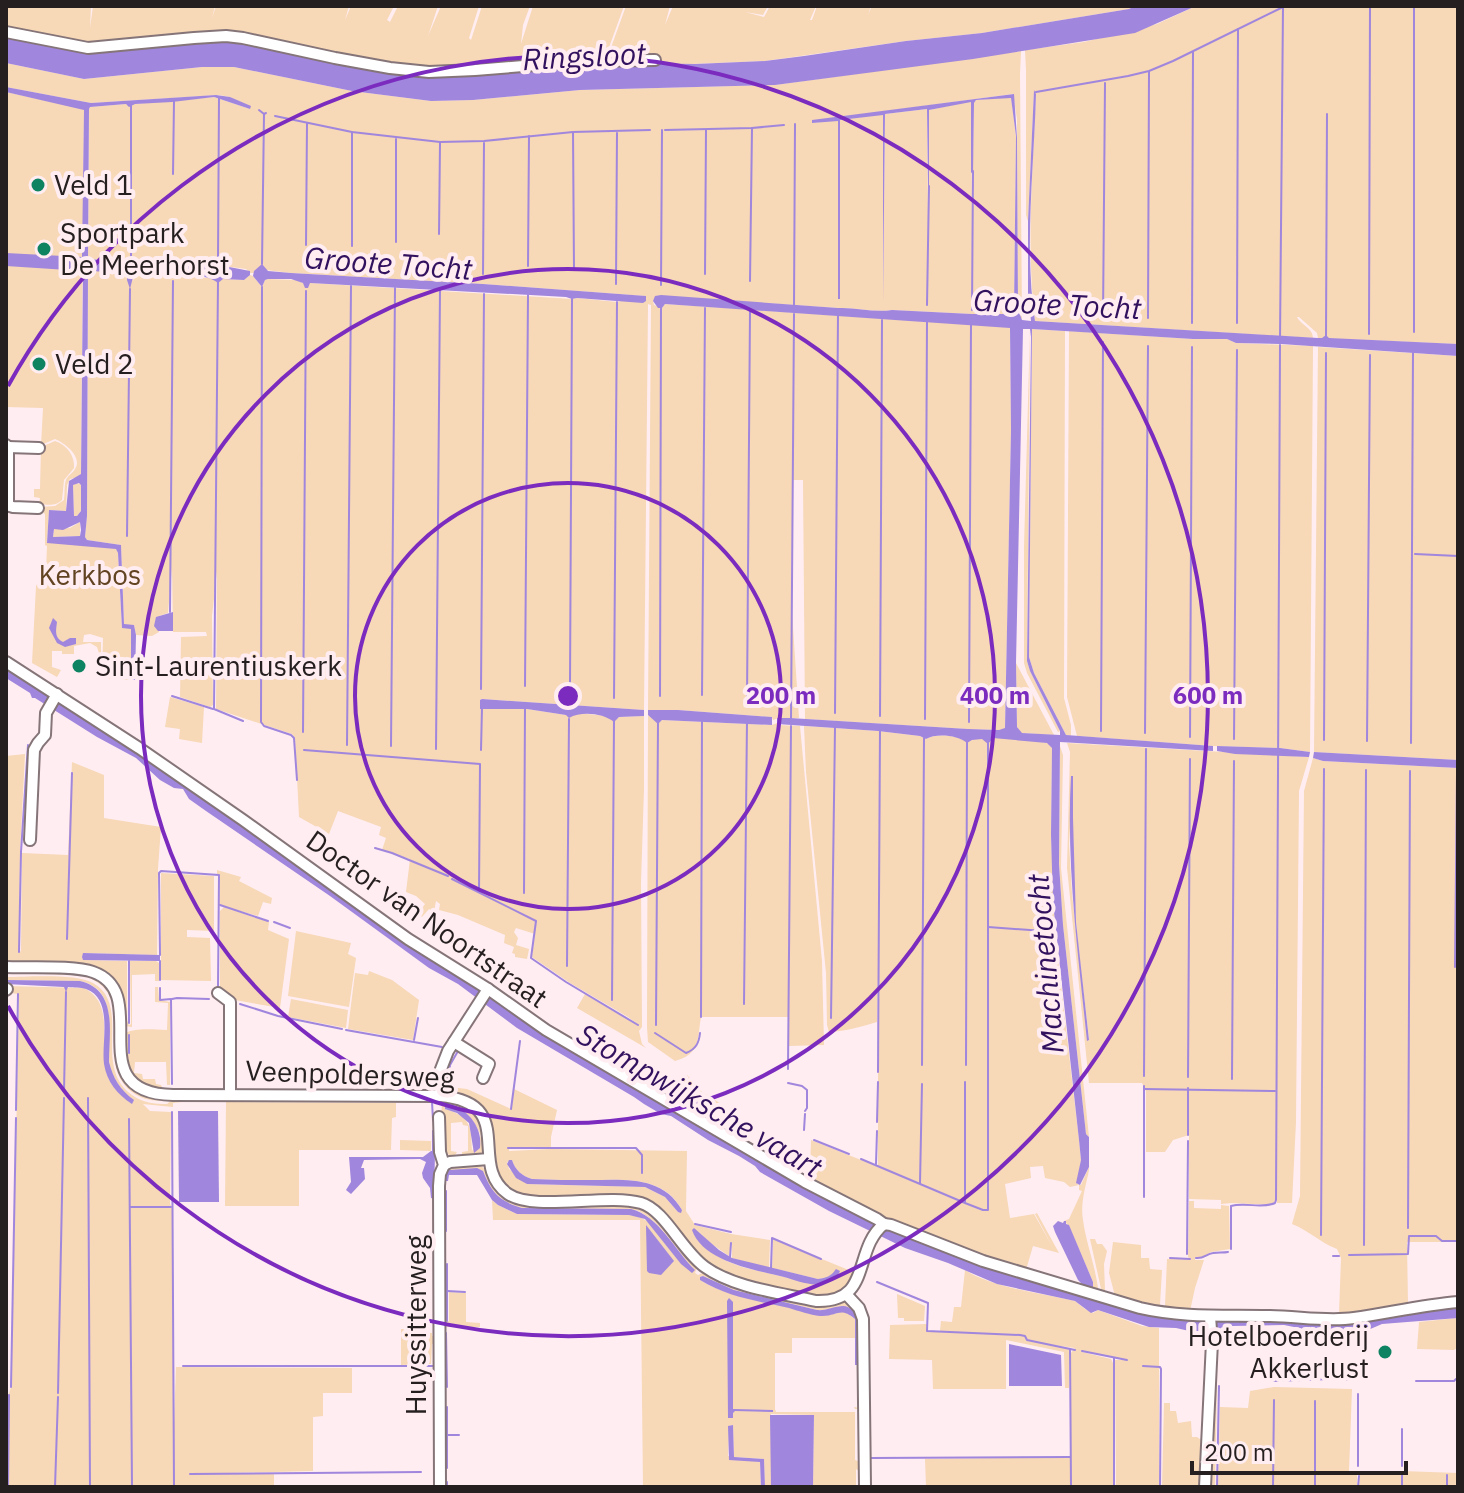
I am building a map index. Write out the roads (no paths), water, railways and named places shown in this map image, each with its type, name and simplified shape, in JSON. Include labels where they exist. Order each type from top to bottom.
[{"type":"street","points":[[6,32],[88,48],[226,36],[379,66],[429,72],[584,61],[655,60]]},
{"type":"street","points":[[38,508],[7,505],[7,446],[39,448]]},
{"type":"street","name":"Doctor van Noortstraat","points":[[6,662],[243,820],[408,939],[482,998],[805,1182],[877,1219],[879,1229],[891,1225],[983,1261],[1162,1313],[1210,1323],[1270,1316],[1326,1320],[1353,1318],[1458,1302]]},
{"type":"street","points":[[30,840],[34,750],[45,735],[46,713],[56,695]]},
{"type":"street","name":"Veenpoldersweg","points":[[6,967],[79,969],[92,971],[108,980],[117,996],[120,1012],[121,1064],[136,1086],[143,1090],[162,1095],[440,1096],[467,1102],[479,1111],[487,1126],[493,1175],[510,1196],[527,1201],[610,1201],[648,1206],[660,1216],[693,1258],[724,1278],[816,1301],[827,1301],[846,1294]]},
{"type":"street","name":"Veenpoldersweg","points":[[218,993],[230,1002],[230,1095]]},
{"type":"street","points":[[440,1096],[441,1069],[482,998]]},
{"type":"street","points":[[454,1042],[489,1064],[483,1078]]},
{"type":"street","name":"Huyssitterweg","points":[[439,1117],[440,1152],[444,1165],[439,1186],[440,1487]]},
{"type":"street","points":[[444,1165],[489,1159]]},
{"type":"street","points":[[865,1487],[863,1319],[859,1308],[846,1294],[856,1283],[864,1257],[879,1229]]},
{"type":"street","points":[[1205,1487],[1212,1342],[1210,1323]]},
{"type":"waterway","points":[[1369,334],[1370,6]]},
{"type":"waterway","points":[[1414,6],[1414,332]]},
{"type":"waterway","points":[[1036,92],[1149,71],[1283,7],[1280,339]]},
{"type":"waterway","points":[[1237,323],[1238,29]]},
{"type":"waterway","points":[[1192,323],[1193,52]]},
{"type":"waterway","name":"Groote Tocht","points":[[1148,318],[1149,72]]},
{"type":"waterway","name":"Groote Tocht","points":[[1103,318],[1105,83]]},
{"type":"waterway","points":[[218,259],[219,97]]},
{"type":"waterway","points":[[173,174],[174,101]]},
{"type":"waterway","points":[[131,105],[131,256]]},
{"type":"waterway","points":[[259,110],[266,113]]},
{"type":"waterway","points":[[262,264],[264,114]]},
{"type":"waterway","points":[[1326,337],[1327,114]]},
{"type":"waterway","points":[[275,116],[352,132],[440,142],[650,130]]},
{"type":"waterway","name":"Groote Tocht","points":[[306,245],[307,123]]},
{"type":"waterway","points":[[794,305],[795,124]]},
{"type":"waterway","points":[[665,130],[784,125]]},
{"type":"waterway","points":[[750,281],[752,128]]},
{"type":"waterway","points":[[661,285],[662,130]]},
{"type":"waterway","points":[[705,274],[706,130]]},
{"type":"waterway","name":"Groote Tocht","points":[[352,132],[352,246]]},
{"type":"waterway","points":[[573,132],[574,270]]},
{"type":"waterway","points":[[616,284],[617,133]]},
{"type":"waterway","points":[[528,266],[529,136]]},
{"type":"waterway","name":"Groote Tocht","points":[[396,139],[396,242]]},
{"type":"waterway","points":[[439,234],[440,143]]},
{"type":"waterway","name":"Groote Tocht","points":[[483,274],[484,143]]},
{"type":"waterway","name":"Groote Tocht","points":[[972,310],[973,171]]},
{"type":"waterway","points":[[927,305],[929,186]]},
{"type":"waterway","points":[[170,612],[173,281]]},
{"type":"waterway","points":[[218,281],[214,709],[243,721]]},
{"type":"waterway","name":"Groote Tocht","points":[[347,745],[351,286]]},
{"type":"waterway","points":[[262,287],[261,722],[294,738],[297,780]]},
{"type":"waterway","name":"Groote Tocht","points":[[391,746],[395,288]]},
{"type":"waterway","points":[[127,536],[130,289]]},
{"type":"waterway","name":"Groote Tocht","points":[[436,749],[440,290]]},
{"type":"waterway","name":"Groote Tocht","points":[[303,732],[306,291]]},
{"type":"waterway","points":[[481,689],[484,294]]},
{"type":"waterway","points":[[525,686],[528,295]]},
{"type":"waterway","points":[[570,685],[572,299]]},
{"type":"waterway","points":[[614,698],[617,302]]},
{"type":"waterway","points":[[660,696],[661,308]]},
{"type":"waterway","points":[[702,695],[705,308]]},
{"type":"waterway","points":[[747,700],[750,311]]},
{"type":"waterway","points":[[791,720],[794,314]]},
{"type":"waterway","points":[[835,713],[838,314]]},
{"type":"waterway","points":[[880,716],[882,320]]},
{"type":"waterway","points":[[925,719],[927,321]]},
{"type":"waterway","name":"Groote Tocht","points":[[969,722],[971,323]]},
{"type":"waterway","points":[[1101,731],[1103,342]]},
{"type":"waterway","points":[[1231,1249],[1231,1206],[1265,1205],[1276,1200],[1280,345]]},
{"type":"waterway","points":[[1145,733],[1148,346]]},
{"type":"waterway","points":[[1190,737],[1192,347]]},
{"type":"waterway","points":[[1234,739],[1237,350]]},
{"type":"waterway","points":[[1411,743],[1413,352]]},
{"type":"waterway","points":[[1324,740],[1326,353]]},
{"type":"waterway","points":[[1367,741],[1370,355]]},
{"type":"waterway","points":[[1457,541],[1458,443]]},
{"type":"waterway","points":[[1415,554],[1458,556]]},
{"type":"waterway","points":[[172,696],[213,709]]},
{"type":"waterway","points":[[481,750],[482,707]]},
{"type":"waterway","points":[[524,893],[525,707]]},
{"type":"waterway","points":[[701,1017],[702,718]]},
{"type":"waterway","points":[[567,966],[569,719]]},
{"type":"waterway","points":[[612,1000],[614,721]]},
{"type":"waterway","points":[[744,1004],[747,721]]},
{"type":"waterway","points":[[656,1025],[658,722]]},
{"type":"waterway","points":[[788,1069],[791,726]]},
{"type":"waterway","points":[[831,1018],[835,728]]},
{"type":"waterway","points":[[878,1072],[880,729]]},
{"type":"waterway","points":[[922,1065],[924,738]]},
{"type":"waterway","points":[[861,1159],[988,1210],[988,741]]},
{"type":"waterway","points":[[966,1065],[967,742]]},
{"type":"waterway","points":[[19,952],[28,745]]},
{"type":"waterway","points":[[1144,1076],[1146,749]]},
{"type":"waterway","points":[[304,750],[480,764],[479,892]]},
{"type":"waterway","points":[[1188,1077],[1190,759]]},
{"type":"waterway","points":[[1232,1079],[1234,761]]},
{"type":"waterway","points":[[1321,1235],[1324,769]]},
{"type":"waterway","points":[[1364,1245],[1366,770]]},
{"type":"waterway","points":[[1408,1228],[1410,771]]},
{"type":"waterway","points":[[67,939],[72,773]]},
{"type":"waterway","points":[[1455,967],[1457,774]]},
{"type":"waterway","points":[[375,848],[448,876]]},
{"type":"waterway","points":[[160,955],[159,873],[219,875],[218,987]]},
{"type":"waterway","points":[[452,879],[536,921],[531,958],[638,1025]]},
{"type":"waterway","points":[[220,905],[268,921]]},
{"type":"waterway","points":[[274,922],[290,928]]},
{"type":"waterway","name":"Machinetocht","points":[[988,927],[1058,932]]},
{"type":"waterway","points":[[129,961],[129,1023]]},
{"type":"waterway","points":[[160,961],[160,980]]},
{"type":"waterway","points":[[160,988],[160,1000],[171,999],[172,1084]]},
{"type":"waterway","points":[[64,1091],[66,992]]},
{"type":"waterway","points":[[16,1110],[18,994]]},
{"type":"waterway","points":[[172,999],[209,999]]},
{"type":"waterway","points":[[240,1004],[278,1016],[342,1029]]},
{"type":"waterway","points":[[414,1040],[418,1018]]},
{"type":"waterway","points":[[346,1030],[442,1047]]},
{"type":"waterway","points":[[655,1033],[686,1053],[696,1045],[700,1033]]},
{"type":"waterway","points":[[129,1035],[129,1053]]},
{"type":"waterway","points":[[511,1109],[520,1041]]},
{"type":"waterway","points":[[448,1087],[450,1065],[458,1051]]},
{"type":"waterway","points":[[877,1122],[878,1082]]},
{"type":"waterway","points":[[965,1082],[965,1202]]},
{"type":"waterway","points":[[788,1083],[807,1090],[805,1111]]},
{"type":"waterway","points":[[920,1183],[922,1084]]},
{"type":"waterway","points":[[1144,1086],[1144,1197]]},
{"type":"waterway","points":[[1188,1088],[1188,1135]]},
{"type":"waterway","points":[[1144,1089],[1275,1091]]},
{"type":"waterway","points":[[58,1393],[64,1098]]},
{"type":"waterway","points":[[88,1098],[90,1487]]},
{"type":"waterway","points":[[432,1102],[433,1120]]},
{"type":"waterway","points":[[172,1112],[174,1487]]},
{"type":"waterway","name":"Stompwijksche vaart","points":[[804,1130],[805,1114]]},
{"type":"waterway","points":[[11,1387],[16,1118]]},
{"type":"waterway","points":[[129,1119],[132,1487]]},
{"type":"waterway","points":[[433,1131],[433,1151]]},
{"type":"waterway","points":[[876,1164],[877,1131]]},
{"type":"waterway","name":"Stompwijksche vaart","points":[[814,1140],[849,1154]]},
{"type":"waterway","points":[[1187,1254],[1188,1141]]},
{"type":"waterway","points":[[508,1148],[636,1148],[642,1155],[642,1173]]},
{"type":"waterway","points":[[446,1191],[446,1231]]},
{"type":"waterway","points":[[130,1207],[171,1207]]},
{"type":"waterway","points":[[434,1209],[434,1227]]},
{"type":"waterway","points":[[695,1224],[731,1232]]},
{"type":"waterway","points":[[1349,1255],[1408,1254],[1409,1236],[1436,1236],[1442,1241],[1458,1241]]},
{"type":"waterway","points":[[434,1238],[434,1283]]},
{"type":"waterway","points":[[771,1268],[772,1238],[821,1259]]},
{"type":"waterway","points":[[730,1257],[731,1243]]},
{"type":"waterway","points":[[1196,1258],[1228,1252]]},
{"type":"waterway","points":[[1333,1256],[1339,1256]]},
{"type":"waterway","points":[[1170,1258],[1190,1259]]},
{"type":"waterway","points":[[447,1264],[447,1321]]},
{"type":"waterway","points":[[877,1282],[928,1303],[927,1331],[1020,1335],[1027,1340],[1075,1350]]},
{"type":"waterway","points":[[447,1291],[465,1292]]},
{"type":"waterway","points":[[434,1304],[434,1336]]},
{"type":"waterway","points":[[446,1333],[447,1387]]},
{"type":"waterway","points":[[434,1344],[434,1388]]},
{"type":"waterway","points":[[1070,1349],[1071,1487]]},
{"type":"waterway","points":[[1082,1351],[1127,1360]]},
{"type":"waterway","points":[[1114,1358],[1114,1487]]},
{"type":"waterway","points":[[183,1366],[434,1366]]},
{"type":"waterway","points":[[1143,1366],[1161,1369],[1160,1487]]},
{"type":"waterway","points":[[1273,1381],[1330,1379]]},
{"type":"waterway","points":[[1416,1381],[1456,1379]]},
{"type":"waterway","points":[[1335,1380],[1356,1380]]},
{"type":"waterway","points":[[1217,1487],[1219,1386]]},
{"type":"waterway","points":[[1358,1394],[1358,1466]]},
{"type":"waterway","points":[[8,1487],[9,1395]]},
{"type":"waterway","points":[[55,1487],[58,1397]]},
{"type":"waterway","points":[[434,1398],[434,1417]]},
{"type":"waterway","points":[[1273,1487],[1274,1400]]},
{"type":"waterway","points":[[1315,1401],[1315,1487]]},
{"type":"waterway","points":[[447,1407],[447,1468]]},
{"type":"waterway","points":[[434,1427],[434,1467]]},
{"type":"waterway","points":[[1402,1429],[1402,1466]]},
{"type":"waterway","points":[[448,1435],[459,1435]]},
{"type":"waterway","points":[[870,1458],[1070,1457]]},
{"type":"waterway","points":[[190,1474],[421,1472]]},
{"type":"waterway","points":[[1402,1473],[1402,1487]]},
{"type":"waterway","points":[[1447,1475],[1447,1487]]},
{"type":"waterway","points":[[1358,1487],[1359,1476]]},
{"type":"waterway","points":[[447,1482],[447,1487]]},
{"type":"place","name":"Veld 1","points":[[38,185]]},
{"type":"place","name":"Sportpark De Meerhorst","points":[[44,249]]},
{"type":"place","name":"Veld 2","points":[[39,364]]},
{"type":"place","name":"Sint-Laurentiuskerk","points":[[79,666]]},
{"type":"place","name":"Hotelboerderij Akkerlust","points":[[1385,1352]]},
{"type":"water label","name":"Ringsloot","points":[[584,57]]},
{"type":"park label","name":"Kerkbos","points":[[90,575]]}]
